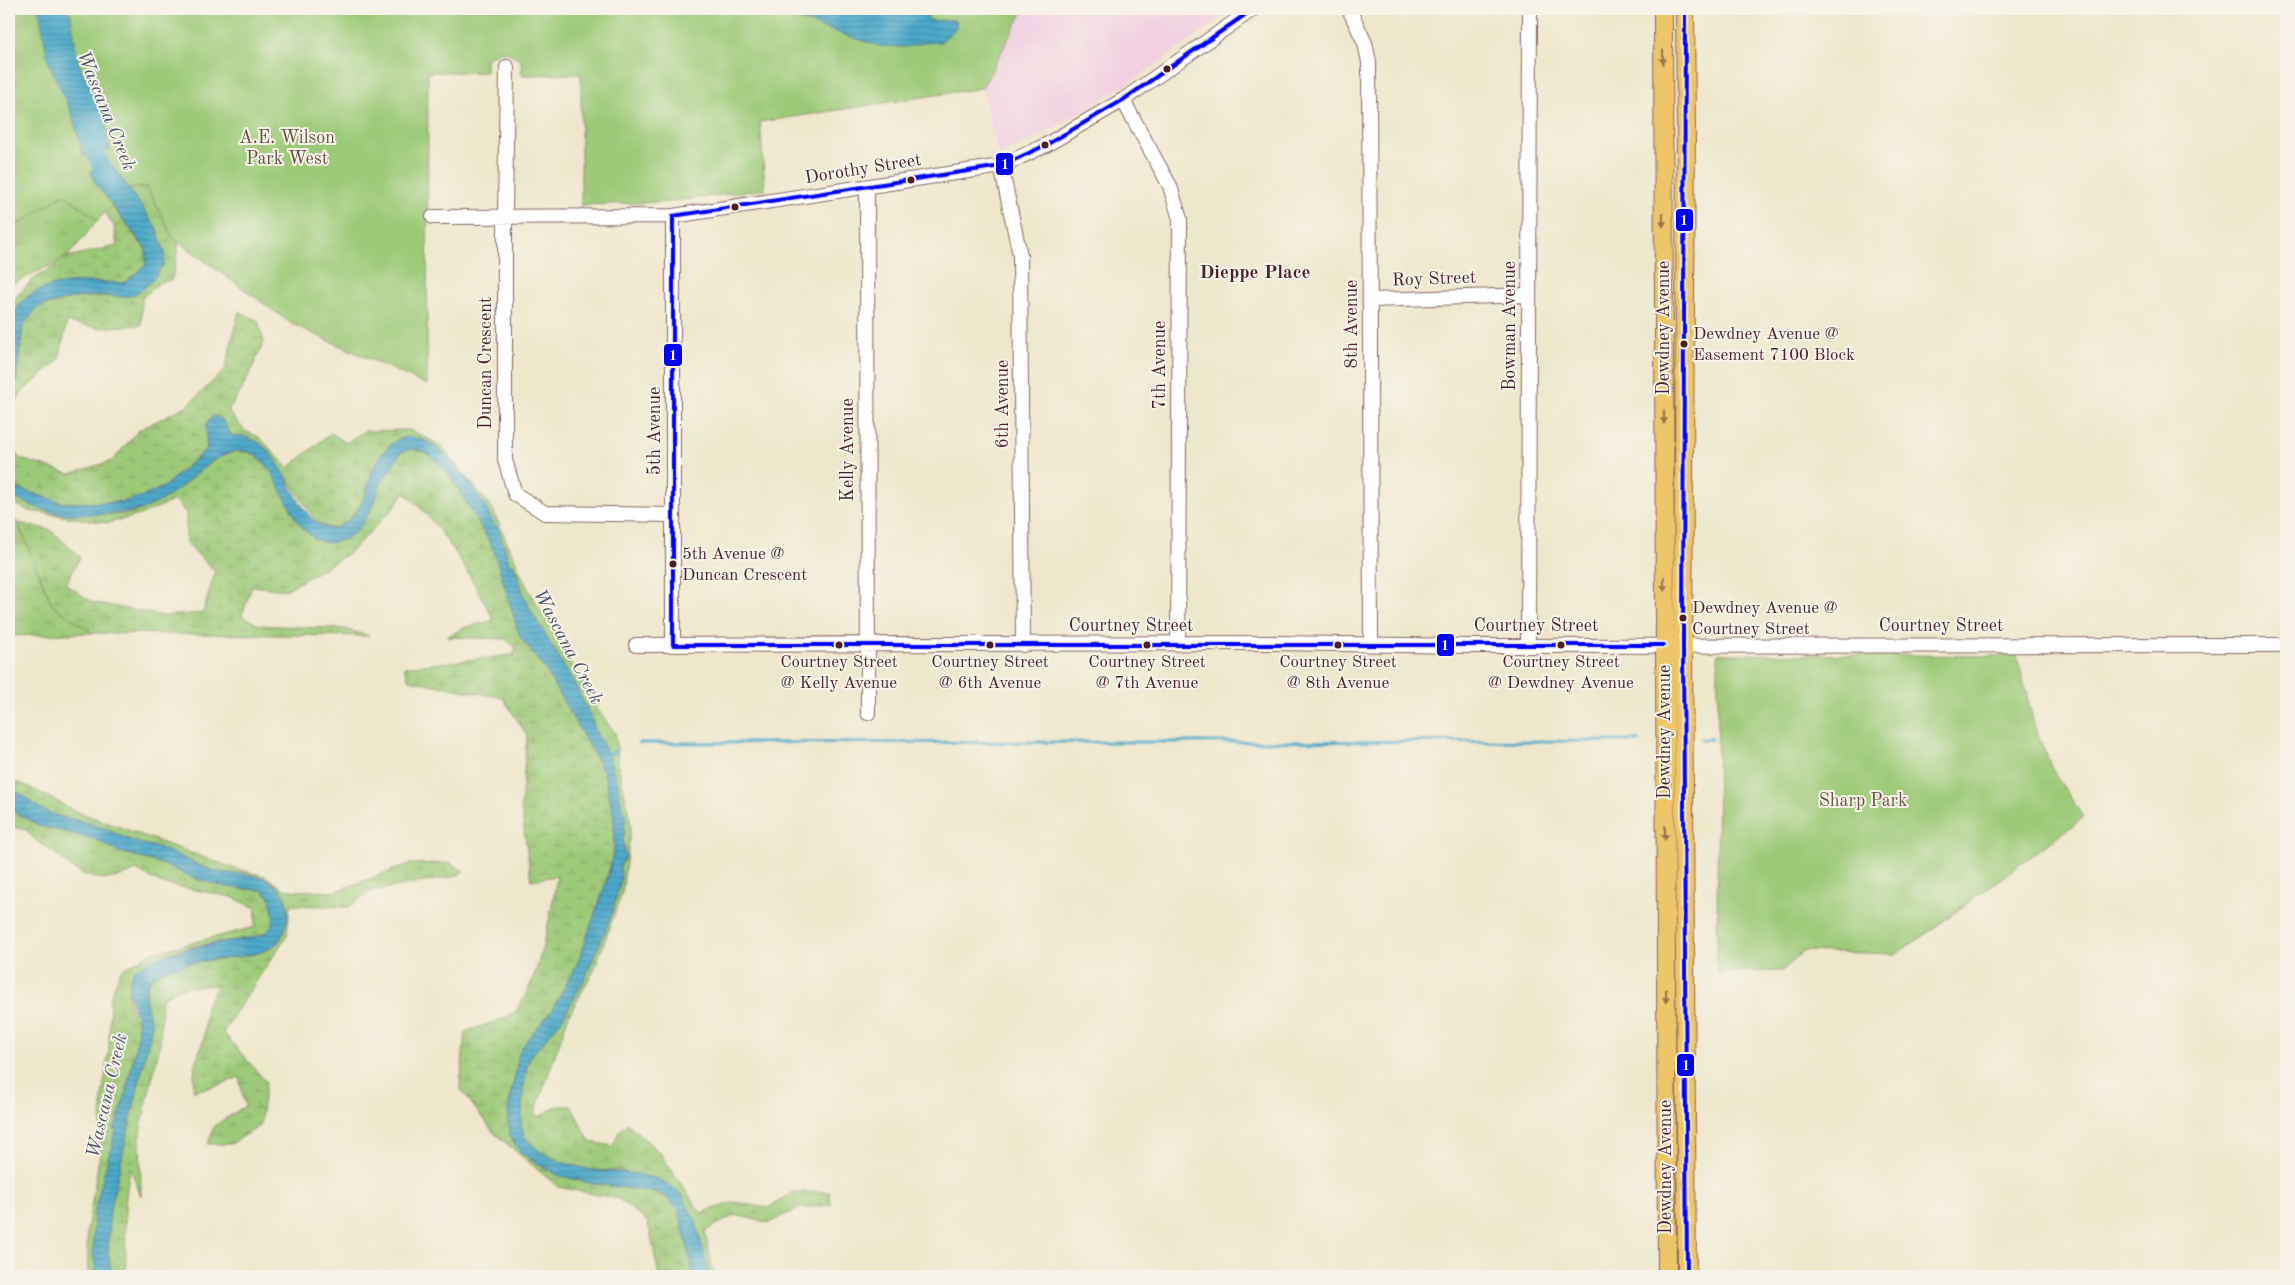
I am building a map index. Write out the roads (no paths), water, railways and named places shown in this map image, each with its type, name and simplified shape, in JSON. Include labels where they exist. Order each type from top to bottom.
[{"type":"main road","name":"Dewdney Avenue","points":[[1663,9],[1667,1276]]},
{"type":"main road","name":"Dewdney Avenue","points":[[1685,9],[1683,644],[1686,1276]]},
{"type":"street","name":"Dorothy Street","points":[[433,217],[673,216],[867,188],[1001,166],[1046,145],[1123,100],[1253,9]]},
{"type":"street","name":"8th Avenue","points":[[1349,9],[1366,43],[1370,62],[1371,644]]},
{"type":"street","name":"Bowman Avenue","points":[[1528,644],[1530,9]]},
{"type":"street","name":"Duncan Crescent","points":[[507,67],[505,218],[506,460],[515,494],[545,513],[674,515]]},
{"type":"street","name":"7th Avenue","points":[[1123,100],[1170,186],[1180,219],[1178,644]]},
{"type":"street","name":"6th Avenue","points":[[1001,166],[1020,255],[1023,645]]},
{"type":"street","name":"Kelly Avenue","points":[[867,188],[868,713]]},
{"type":"street","name":"5th Avenue","points":[[673,216],[673,645]]},
{"type":"street","name":"Roy Street","points":[[1370,300],[1529,296]]},
{"type":"street","name":"Courtney Street","points":[[636,645],[1683,644],[2286,646]]},
{"type":"water","points":[[39,9],[68,9],[71,16],[78,62],[105,118],[110,150],[83,156],[72,114],[48,61]]},
{"type":"water","points":[[778,9],[937,9],[929,14],[927,19],[957,21],[955,29],[941,42],[905,47],[879,46],[784,15]]},
{"type":"water","points":[[104,162],[112,165],[156,227],[165,252],[164,264],[151,282],[136,294],[124,297],[102,295],[73,298],[38,307],[23,325],[14,395],[9,406],[9,333],[14,314],[23,301],[37,292],[53,286],[89,282],[124,283],[146,265],[146,249],[96,184],[91,172],[97,164]]},
{"type":"water","points":[[213,416],[217,416],[222,420],[231,435],[247,437],[261,444],[272,455],[305,510],[324,527],[338,527],[356,512],[367,492],[376,463],[390,445],[403,438],[417,438],[431,444],[458,468],[487,510],[493,525],[498,527],[509,563],[514,565],[531,611],[575,685],[591,717],[596,733],[608,754],[618,785],[622,811],[626,814],[623,839],[625,857],[620,867],[621,880],[610,919],[584,980],[562,1020],[531,1056],[527,1067],[523,1092],[521,1124],[525,1137],[532,1145],[561,1162],[591,1170],[638,1174],[657,1179],[674,1188],[682,1196],[695,1219],[710,1276],[694,1276],[679,1210],[667,1198],[655,1192],[589,1183],[558,1175],[528,1158],[518,1149],[510,1137],[508,1111],[519,1053],[527,1040],[553,1009],[577,964],[608,877],[614,850],[614,816],[604,772],[545,669],[520,637],[494,551],[450,476],[432,457],[423,451],[412,449],[401,452],[383,480],[367,515],[358,529],[344,539],[325,542],[309,535],[297,520],[267,466],[254,454],[238,451],[215,460],[169,496],[138,510],[116,513],[78,514],[49,512],[9,496],[9,486],[64,503],[122,502],[144,496],[165,486],[207,449],[206,425]]},
{"type":"water","points":[[9,789],[20,793],[47,812],[104,828],[137,842],[171,852],[208,869],[262,878],[276,885],[285,897],[287,905],[288,913],[285,929],[277,943],[267,950],[179,966],[163,971],[151,979],[148,984],[146,1002],[152,1026],[110,1210],[108,1251],[112,1276],[97,1276],[93,1253],[94,1213],[110,1151],[113,1148],[113,1139],[117,1130],[114,1129],[126,1094],[136,1045],[138,1023],[129,989],[131,976],[138,968],[151,960],[168,954],[256,937],[266,933],[272,926],[274,917],[270,897],[262,890],[226,887],[197,879],[162,864],[117,851],[95,839],[40,826],[9,809]]},
{"type":"waterway","name":"Wascana Creek","points":[[89,130],[95,153],[111,184]]},
{"type":"waterway","points":[[1702,739],[1711,739]]},
{"type":"waterway","points":[[639,743],[1639,741]]},
{"type":"waterway","points":[[606,756],[617,750]]},
{"type":"place","name":"Dewdney Avenue @ Easement 7100 Block","points":[[1684,344]]},
{"type":"place","name":"5th Avenue @ Duncan Crescent","points":[[673,564]]},
{"type":"place","name":"Dewdney Avenue @ Courtney Street","points":[[1683,618]]},
{"type":"place","name":"Courtney Street @ Kelly Avenue","points":[[839,645]]},
{"type":"place","name":"Courtney Street @ 6th Avenue","points":[[990,645]]},
{"type":"place","name":"Courtney Street @ 7th Avenue","points":[[1147,645]]},
{"type":"place","name":"Courtney Street @ 8th Avenue","points":[[1338,645]]},
{"type":"place","name":"Courtney Street @ Dewdney Avenue","points":[[1561,645]]},
{"type":"district","name":"Dieppe Place","points":[[1255,273]]},
{"type":"park label","name":"A.E. Wilson Park West","points":[[287,148]]},
{"type":"park label","name":"Sharp Park","points":[[1863,801]]}]
